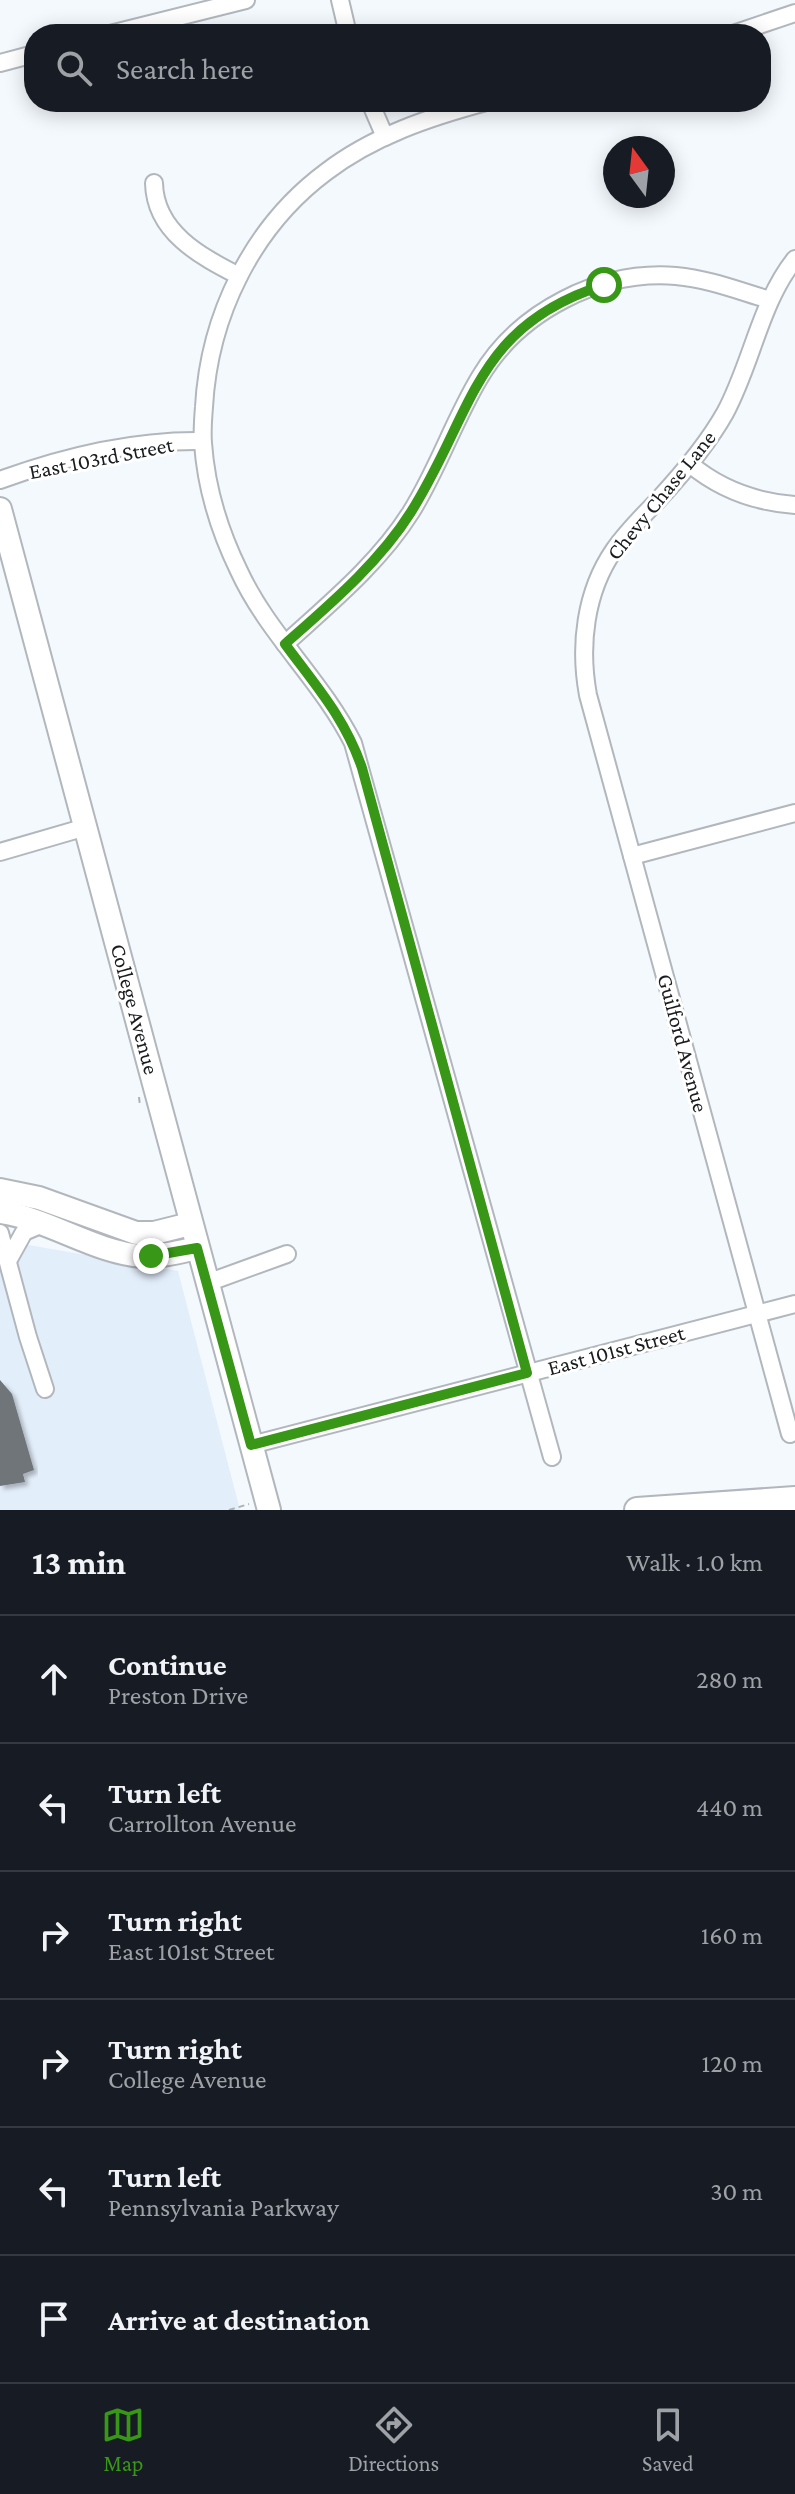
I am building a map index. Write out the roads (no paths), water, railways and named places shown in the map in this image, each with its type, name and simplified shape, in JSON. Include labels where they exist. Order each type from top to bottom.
[{"type":"highway","points":[[637,1510],[795,1499]]},
{"type":"main road","name":"College Avenue","points":[[0,509],[251,1445],[259,1507]]},
{"type":"main road","points":[[0,1190],[39,1198],[136,1233],[154,1233],[190,1224]]},
{"type":"main road","points":[[0,1212],[45,1223],[128,1254],[151,1256],[197,1248]]},
{"type":"street","points":[[136,24],[178,8],[246,0]]},
{"type":"street","points":[[340,0],[346,24]]},
{"type":"street","points":[[763,24],[795,13]]},
{"type":"street","points":[[0,63],[24,57]]},
{"type":"street","points":[[374,112],[385,137]]},
{"type":"street","points":[[450,112],[385,137],[324,173],[270,227],[239,276],[219,322],[207,369],[202,441],[210,492],[239,572],[259,608],[340,717],[362,768],[552,1457]]},
{"type":"street","points":[[154,183],[165,222],[188,248],[239,276]]},
{"type":"street","name":"Chevy Chase Lane","points":[[583,651],[587,617],[606,562],[626,534],[707,443],[745,367],[778,283],[795,259]]},
{"type":"street","points":[[285,644],[369,564],[395,533],[410,513],[442,455],[481,375],[513,335],[535,317],[561,301],[588,290],[619,280],[642,277],[679,276],[728,286],[770,300]]},
{"type":"street","name":"East 103rd Street","points":[[0,480],[113,450],[202,441]]},
{"type":"street","points":[[690,464],[733,492],[795,505]]},
{"type":"street","name":"Guilford Avenue","points":[[583,651],[588,695],[790,1434]]},
{"type":"street","points":[[632,856],[795,813]]},
{"type":"street","points":[[0,852],[86,827]]},
{"type":"street","points":[[9,1259],[24,1232],[45,1223]]},
{"type":"street","points":[[0,1233],[45,1389]]},
{"type":"street","points":[[207,1283],[287,1254]]},
{"type":"street","name":"East 101st Street","points":[[251,1445],[795,1304]]}]
